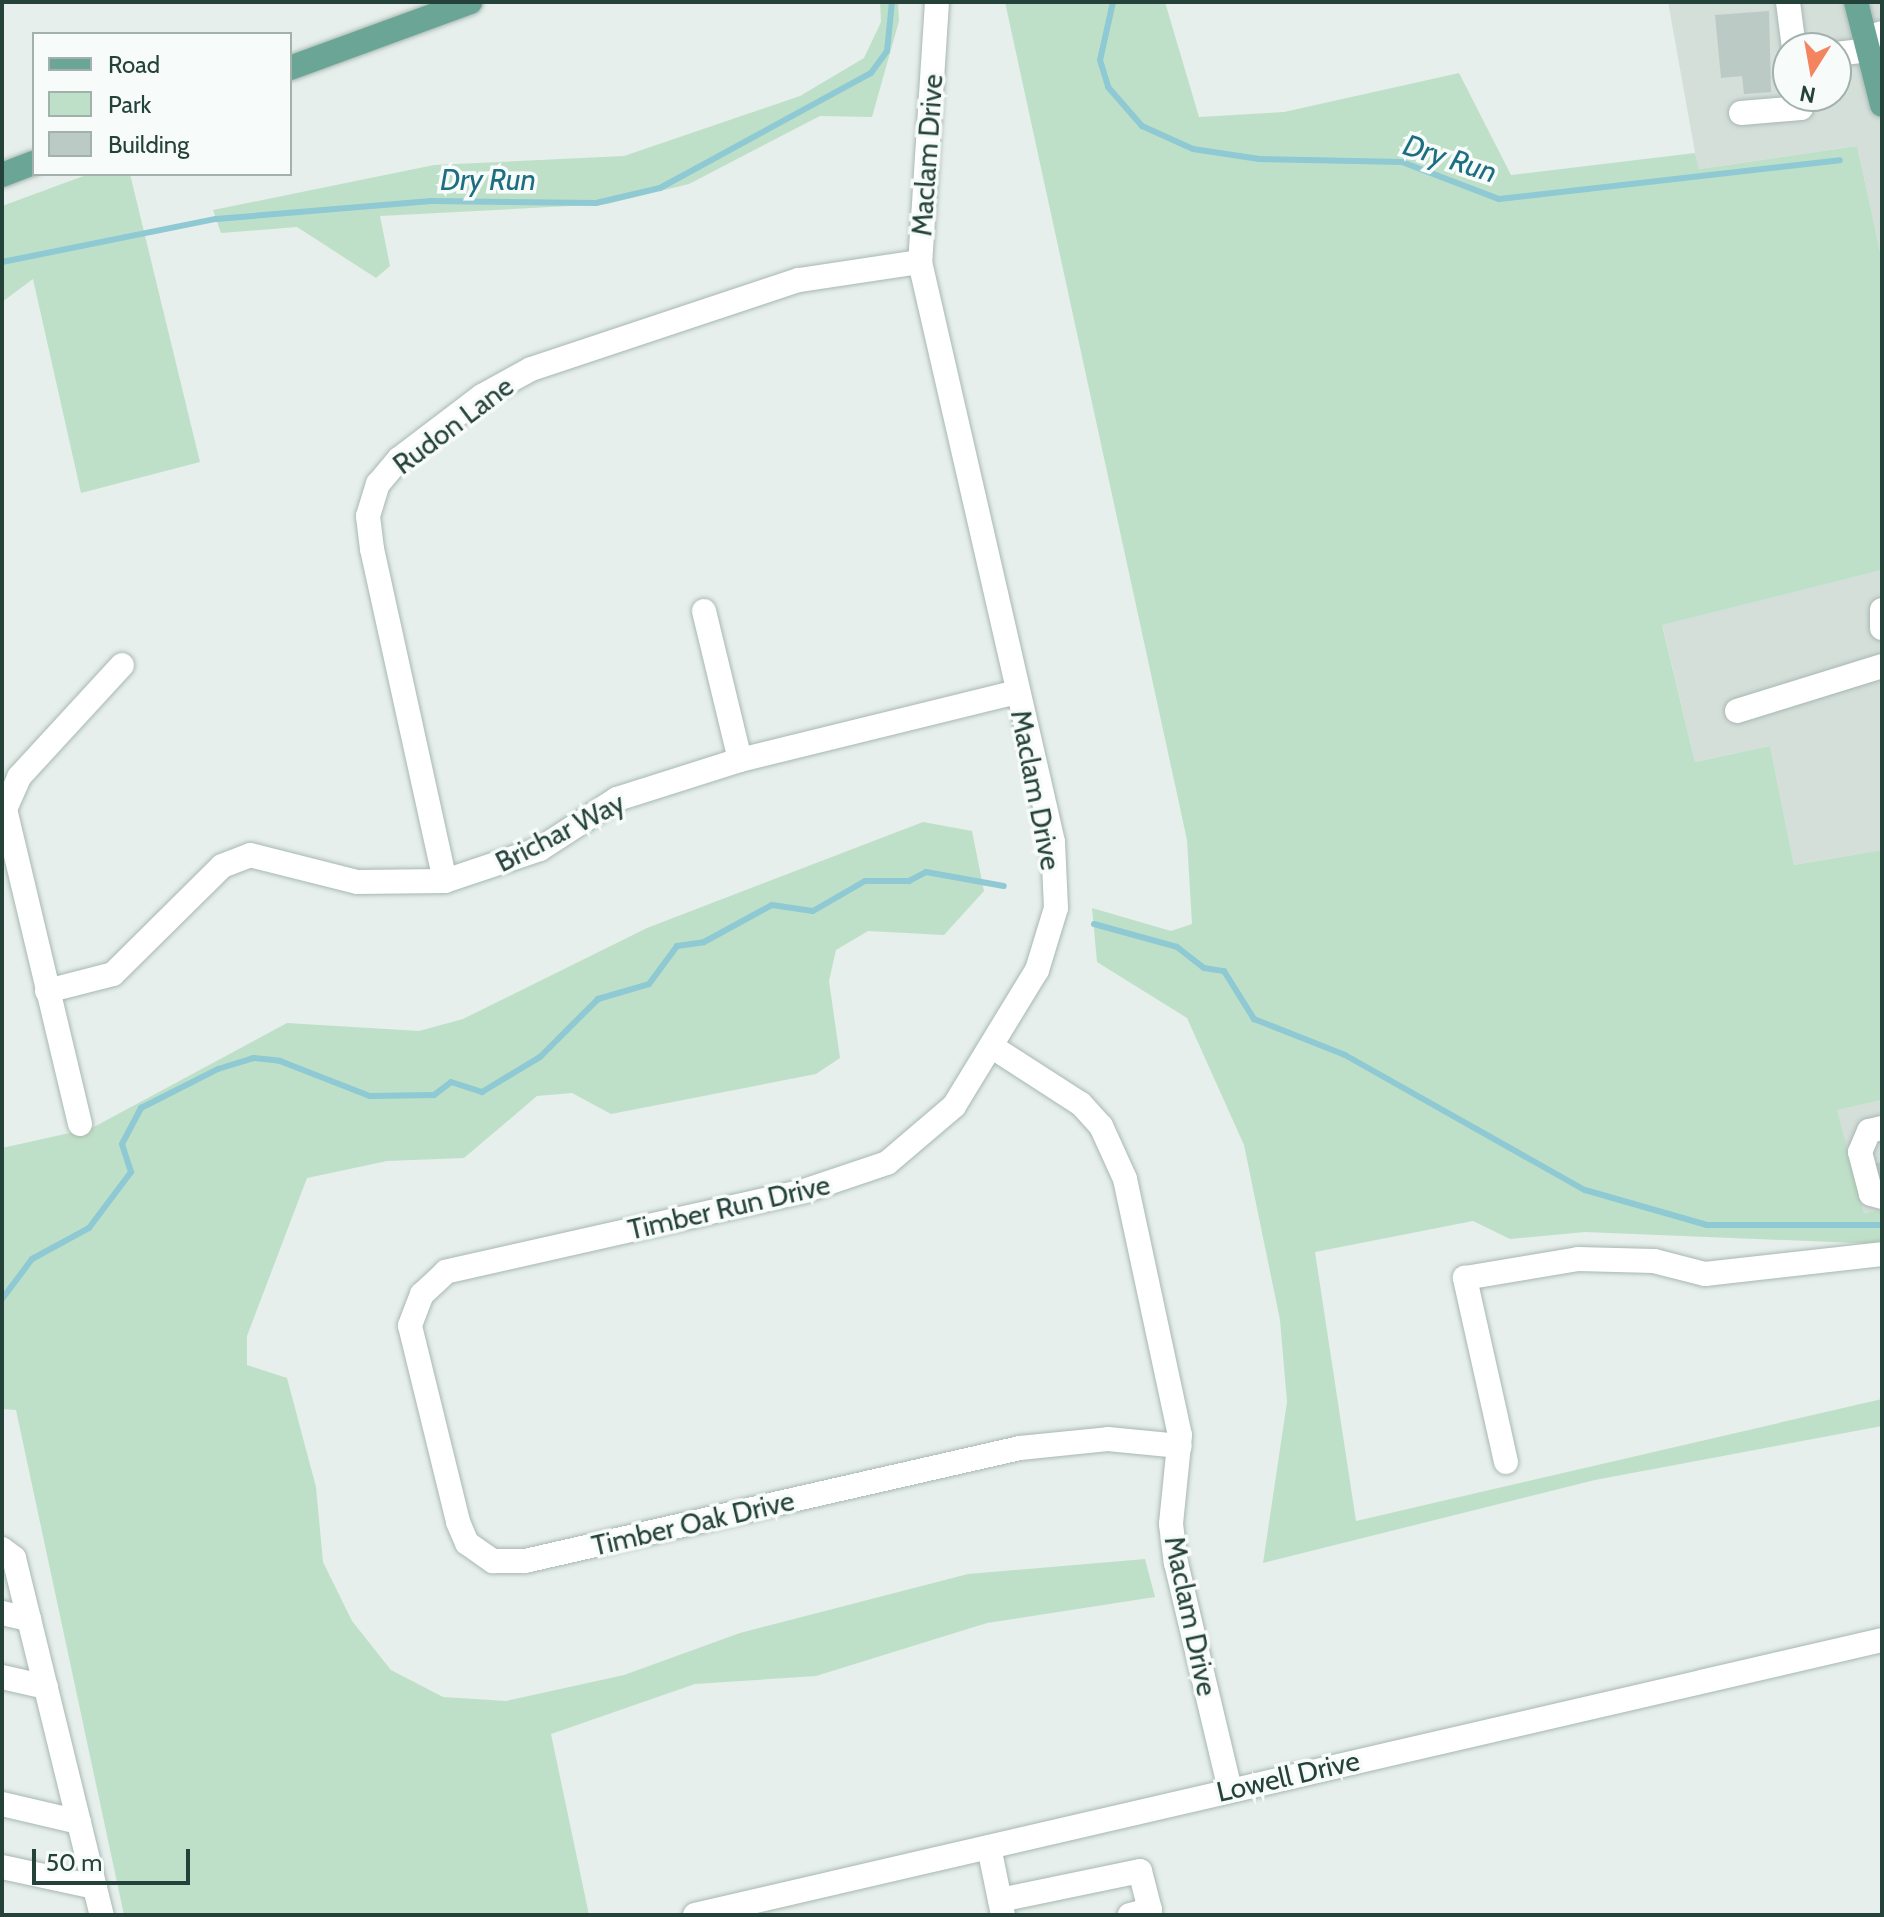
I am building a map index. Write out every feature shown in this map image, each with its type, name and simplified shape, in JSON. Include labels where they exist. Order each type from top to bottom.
[{"type":"main road","points":[[1856,2],[1872,40],[1882,105]]},
{"type":"main road","points":[[292,67],[464,3]]},
{"type":"main road","points":[[2,175],[32,164]]},
{"type":"street","name":"Maclam Drive","points":[[937,2],[920,262],[1053,842],[1056,908],[1037,970],[994,1048],[1081,1104],[1115,1153],[1171,1379],[1180,1446],[1171,1524],[1176,1563],[1230,1789]]},
{"type":"street","points":[[1788,2],[1792,32]]},
{"type":"street","points":[[1852,48],[1872,40]]},
{"type":"street","points":[[1741,113],[1772,110]]},
{"type":"street","name":"Rudon Lane","points":[[445,881],[372,549],[368,516],[378,484],[399,459],[482,396],[531,369],[799,280],[920,262]]},
{"type":"street","points":[[1882,610],[1882,628]]},
{"type":"street","points":[[704,611],[740,760]]},
{"type":"street","points":[[80,1124],[5,809],[19,777],[122,665]]},
{"type":"street","points":[[1737,711],[1882,666]]},
{"type":"street","name":"Brichar Way","points":[[47,991],[113,974],[222,866],[250,855],[357,882],[445,881],[540,849],[617,799],[740,760],[1017,692]]},
{"type":"street","name":"Timber Run Drive","points":[[422,1294],[446,1272],[804,1191],[887,1163],[954,1106],[994,1048]]},
{"type":"street","points":[[1882,1128],[1869,1131],[1860,1152],[1871,1194],[1882,1197]]},
{"type":"street","points":[[1506,1462],[1465,1278],[1578,1259],[1654,1261],[1705,1274],[1882,1254]]},
{"type":"street","name":"Timber Oak Drive","points":[[422,1294],[410,1326],[458,1522],[467,1543],[493,1561],[525,1561],[1020,1448],[1108,1439],[1180,1446]]},
{"type":"street","points":[[2,1549],[14,1558],[102,1915]]},
{"type":"street","points":[[2,1613],[29,1619]]},
{"type":"street","name":"Lowell Drive","points":[[695,1915],[1882,1640]]},
{"type":"street","points":[[2,1677],[46,1687]]},
{"type":"street","points":[[2,1804],[79,1822]]},
{"type":"street","points":[[989,1847],[1002,1908],[1140,1871],[1150,1910],[1130,1915]]},
{"type":"street","points":[[2,1867],[95,1887]]},
{"type":"shaded area","points":[[1668,2],[1882,2],[1882,260],[1857,146],[1698,169]]},
{"type":"shaded area","points":[[1882,570],[1882,850],[1794,865],[1770,746],[1695,762],[1662,624]]},
{"type":"shaded area","points":[[1882,1100],[1882,1210],[1864,1213],[1836,1110]]},
{"type":"green space","points":[[880,2],[898,2],[899,21],[872,117],[820,116],[689,184],[607,204],[380,216],[390,266],[376,278],[297,227],[221,233],[213,210],[434,165],[624,156],[800,96],[864,58],[881,22]]},
{"type":"green space","points":[[1005,2],[1165,2],[1199,117],[1284,112],[1459,73],[1511,175],[1695,153],[1699,169],[1857,146],[1882,260],[1882,570],[1662,625],[1695,762],[1770,746],[1794,865],[1882,850],[1882,1100],[1837,1110],[1864,1213],[1882,1210],[1882,1244],[1585,1232],[1510,1239],[1473,1221],[1315,1252],[1356,1521],[1882,1399],[1882,1426],[1595,1480],[1263,1563],[1287,1402],[1280,1320],[1244,1145],[1187,1018],[1097,962],[1092,908],[1171,931],[1192,924],[1187,840]]},
{"type":"green space","points":[[84,176],[130,176],[200,462],[81,493],[33,279],[2,302],[2,206]]},
{"type":"green space","points":[[923,822],[972,831],[984,891],[944,935],[868,931],[836,950],[829,981],[840,1058],[816,1074],[611,1114],[572,1093],[537,1096],[464,1158],[387,1161],[307,1178],[247,1336],[247,1365],[287,1378],[316,1487],[323,1562],[352,1621],[391,1670],[443,1697],[506,1701],[624,1675],[740,1633],[968,1574],[1145,1559],[1155,1597],[987,1623],[816,1676],[695,1684],[551,1734],[589,1915],[124,1915],[16,1410],[2,1409],[2,1148],[92,1128],[287,1023],[419,1031],[463,1019],[647,928]]},
{"type":"building","points":[[1769,11],[1771,92],[1744,94],[1742,76],[1721,78],[1715,15]]},
{"type":"building","points":[[1882,1162],[1882,1189],[1874,1164]]},
{"type":"waterway","name":"Dry Run","points":[[2,262],[216,219],[431,201],[596,203],[660,188],[871,73],[887,51],[892,2]]},
{"type":"waterway","name":"Dry Run","points":[[1113,2],[1100,60],[1108,87],[1142,126],[1193,149],[1259,159],[1402,162],[1499,199],[1840,160]]},
{"type":"waterway","points":[[2,1299],[32,1259],[89,1228],[131,1172],[122,1144],[141,1108],[218,1069],[253,1058],[280,1061],[370,1096],[434,1095],[451,1082],[482,1092],[540,1057],[598,999],[649,984],[677,946],[704,942],[772,905],[813,911],[865,881],[909,881],[926,872],[1004,886]]},
{"type":"waterway","points":[[1094,924],[1177,947],[1204,968],[1224,971],[1254,1019],[1345,1055],[1585,1190],[1707,1225],[1882,1225]]}]
